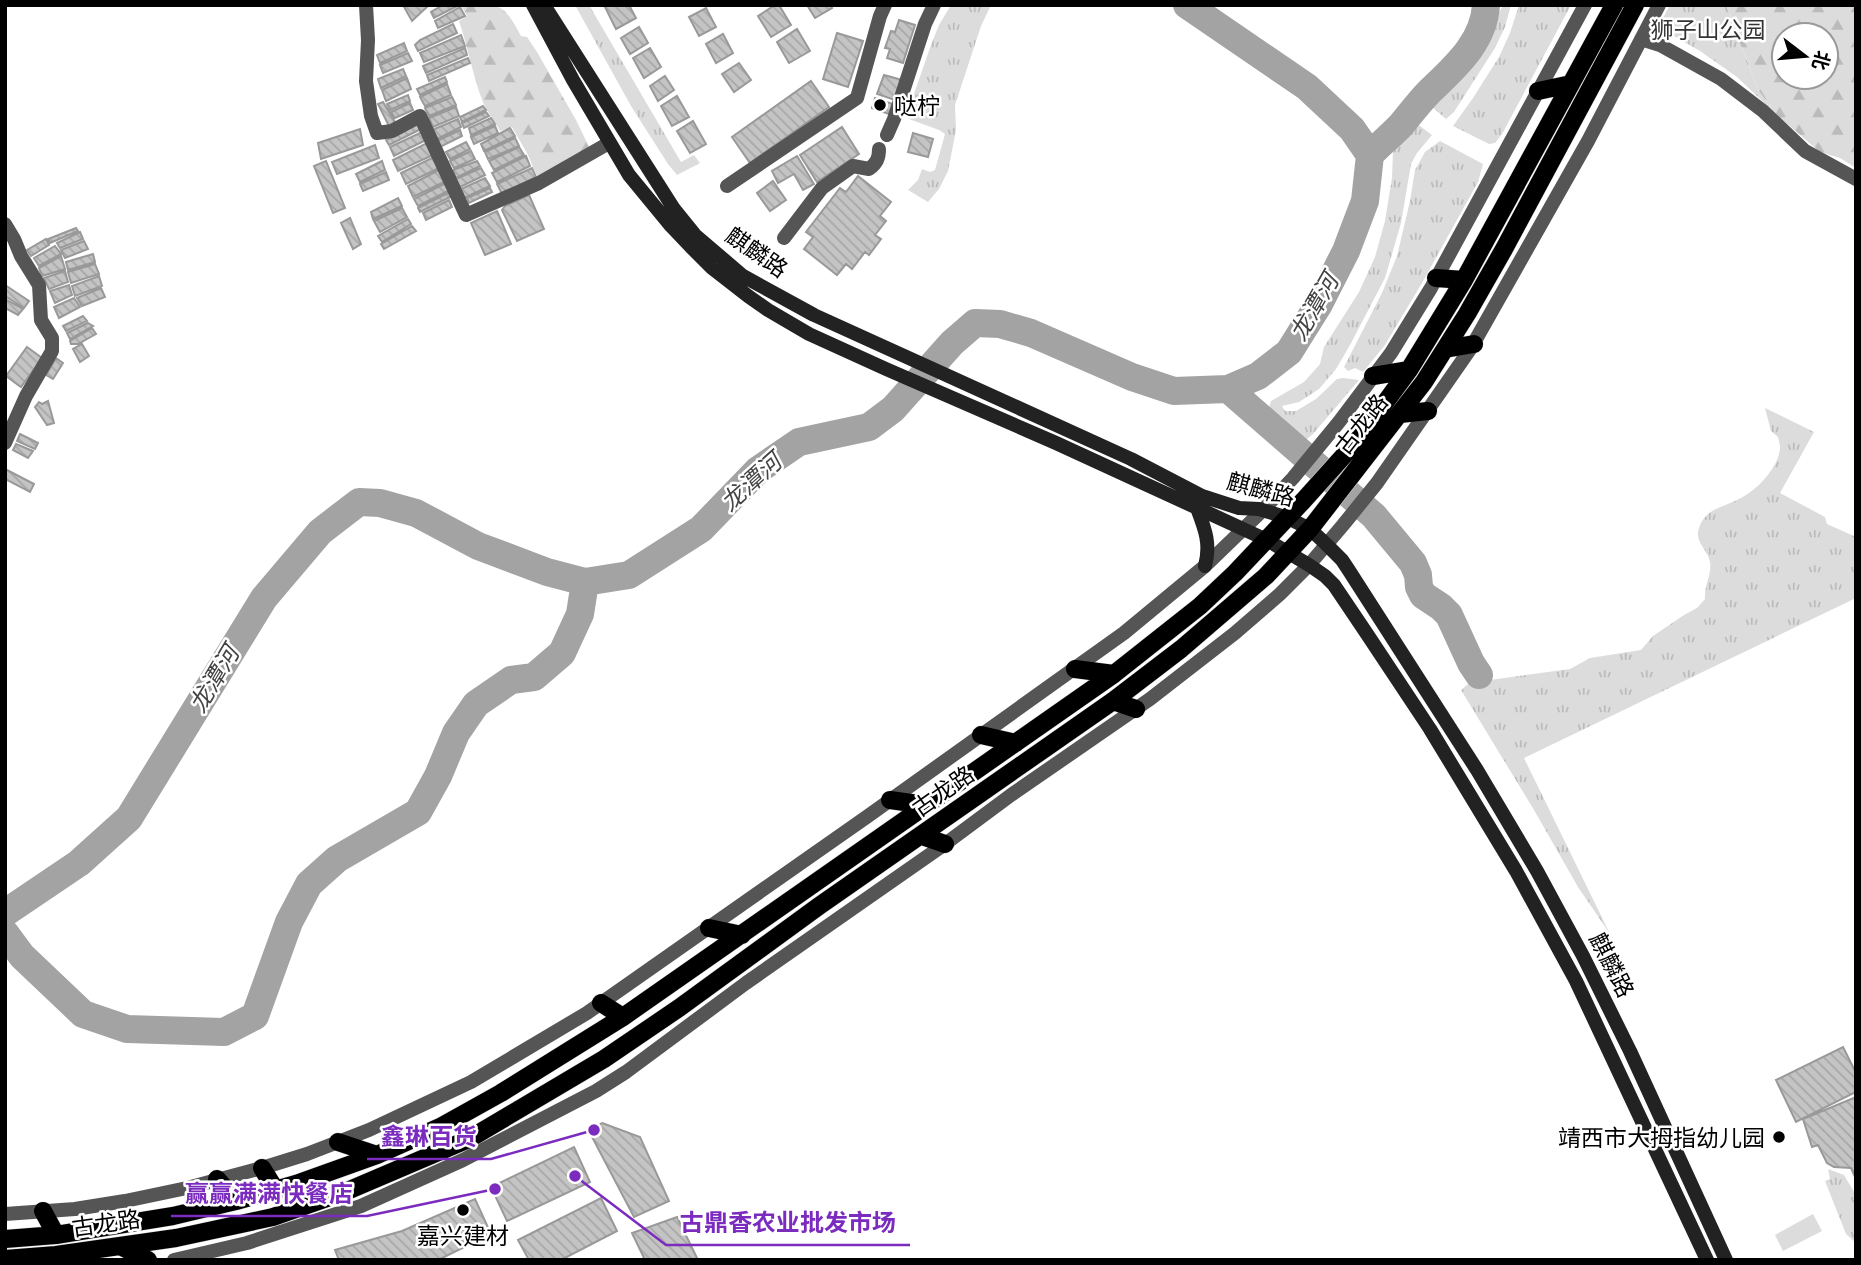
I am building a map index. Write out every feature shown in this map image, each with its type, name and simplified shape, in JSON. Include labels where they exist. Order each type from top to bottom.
[{"type":"main road","name":"麒麟路","points":[[533,5],[629,175],[671,226],[712,268],[758,303],[788,323],[886,369],[1267,540],[1325,576],[1430,729],[1516,871],[1576,981],[1707,1260]]},
{"type":"main road","name":"麒麟路","points":[[544,5],[674,209],[695,235],[743,276],[814,315],[1131,459],[1202,496],[1239,508],[1263,510],[1288,518],[1310,529],[1326,544],[1348,569],[1477,769],[1537,871],[1630,1051],[1726,1260]]},
{"type":"main road","name":"古龙路","points":[[5,1239],[56,1236],[173,1216],[236,1201],[296,1184],[377,1155],[440,1127],[501,1093],[623,1017],[1114,674],[1200,606],[1250,560],[1357,441],[1409,370],[1464,280],[1614,5]]},
{"type":"main road","name":"古龙路","points":[[5,1259],[122,1247],[176,1238],[284,1213],[347,1191],[469,1139],[604,1059],[679,1008],[819,906],[1113,701],[1212,624],[1266,576],[1310,529],[1424,382],[1504,249],[1635,5]]},
{"type":"main road","points":[[1538,91],[1571,84]]},
{"type":"main road","points":[[1437,278],[1464,280]]},
{"type":"main road","points":[[1446,349],[1474,344]]},
{"type":"main road","points":[[1373,376],[1409,370]]},
{"type":"main road","points":[[1400,414],[1429,411]]},
{"type":"main road","points":[[1197,508],[1209,546],[1205,566]]},
{"type":"main road","points":[[1075,669],[1114,674]]},
{"type":"main road","points":[[1113,701],[1136,709]]},
{"type":"main road","points":[[981,735],[1016,743]]},
{"type":"main road","points":[[890,800],[926,805]]},
{"type":"main road","points":[[922,836],[945,844]]},
{"type":"main road","points":[[709,928],[742,934]]},
{"type":"main road","points":[[601,1003],[623,1017]]},
{"type":"main road","points":[[338,1142],[377,1155]]},
{"type":"main road","points":[[262,1168],[275,1189]]},
{"type":"main road","points":[[217,1180],[236,1201]]},
{"type":"main road","points":[[43,1211],[56,1236]]},
{"type":"main road","points":[[122,1247],[148,1260]]},
{"type":"street","points":[[366,5],[366,82],[371,116],[377,133],[392,131],[420,116],[466,215],[539,183],[609,143]]},
{"type":"street","points":[[727,186],[857,98],[885,5]]},
{"type":"street","points":[[887,135],[934,5]]},
{"type":"street","points":[[5,1214],[75,1209],[125,1201],[262,1168],[369,1130],[471,1082],[559,1031],[601,1003],[1124,633],[1205,566],[1263,510],[1339,422],[1391,352],[1437,278],[1585,5]]},
{"type":"street","points":[[174,1260],[247,1243],[361,1206],[463,1160],[596,1091],[1136,709],[1235,633],[1309,565],[1366,496],[1429,411],[1474,344],[1588,141],[1659,5]]},
{"type":"street","points":[[1640,39],[1660,45],[1721,79],[1763,111],[1805,151],[1856,179]]},
{"type":"street","points":[[784,238],[822,188],[853,166],[869,169],[875,165],[880,149]]},
{"type":"street","points":[[5,224],[10,243],[39,285],[41,320],[52,338],[52,351],[26,396],[5,443]]},
{"type":"green space","points":[[461,5],[492,5],[504,10],[521,36],[527,37],[537,52],[589,147],[538,178],[512,127],[500,131],[483,102],[459,21],[467,16]]},
{"type":"green space","points":[[575,5],[589,5],[681,162],[694,155],[700,163],[677,175],[668,164],[631,106]]},
{"type":"green space","points":[[951,5],[991,5],[981,26],[955,105],[956,130],[948,171],[939,189],[928,202],[908,190],[918,180],[922,169],[930,172],[935,170],[945,134],[909,119],[907,114],[939,25]]},
{"type":"green space","points":[[1503,5],[1511,5],[1495,48],[1454,112],[1446,119],[1431,106],[1433,101],[1459,78],[1478,54]]},
{"type":"green space","points":[[1519,5],[1571,5],[1502,134],[1495,143],[1489,144],[1453,126],[1499,57]]},
{"type":"green space","name":"狮子山公园","points":[[1670,5],[1729,5],[1732,27],[1758,90],[1778,116],[1737,77],[1700,51],[1658,27]]},
{"type":"green space","points":[[1729,5],[1856,5],[1856,168],[1840,158],[1820,152],[1778,116],[1758,90],[1732,27]]},
{"type":"green space","points":[[1410,123],[1416,123],[1432,135],[1411,164],[1401,223],[1385,278],[1336,369],[1319,389],[1299,402],[1282,406],[1285,411],[1296,411],[1316,399],[1337,379],[1359,380],[1313,434],[1307,439],[1301,439],[1268,411],[1271,401],[1304,382],[1320,364],[1324,347],[1359,292],[1375,257],[1385,221],[1395,140]]},
{"type":"green space","points":[[1440,141],[1483,164],[1478,182],[1385,345],[1363,372],[1355,368],[1348,371],[1344,367],[1382,293],[1397,256],[1415,170],[1425,152]]},
{"type":"green space","points":[[1765,408],[1814,432],[1780,493],[1825,517],[1827,524],[1856,537],[1856,598],[1524,758],[1610,934],[1578,887],[1461,690],[1476,682],[1570,669],[1590,658],[1641,650],[1653,636],[1697,608],[1705,599],[1710,567],[1709,557],[1698,538],[1702,521],[1711,512],[1754,489],[1766,477],[1779,455],[1778,437],[1771,431]]},
{"type":"green space","points":[[1828,1169],[1844,1175],[1856,1195],[1856,1243],[1846,1234],[1825,1181],[1830,1179]]},
{"type":"green space","points":[[1813,1214],[1822,1231],[1783,1251],[1775,1235]]},
{"type":"building","points":[[403,5],[429,5],[412,21]]},
{"type":"building","points":[[443,5],[459,5],[434,18],[431,12]]},
{"type":"building","points":[[629,5],[636,18],[616,29],[605,7]]},
{"type":"building","points":[[779,5],[791,25],[771,37],[758,16]]},
{"type":"building","points":[[807,5],[831,5],[832,8],[815,18]]},
{"type":"building","points":[[460,7],[465,16],[438,28],[435,21]]},
{"type":"building","points":[[706,8],[716,27],[699,36],[689,17]]},
{"type":"building","points":[[899,20],[915,25],[903,63],[887,58],[890,49],[885,48],[891,31],[895,32]]},
{"type":"building","points":[[453,24],[457,33],[418,51],[415,45],[420,40]]},
{"type":"building","points":[[639,27],[648,43],[630,54],[621,38]]},
{"type":"building","points":[[797,29],[810,51],[789,63],[777,42]]},
{"type":"building","points":[[837,33],[863,41],[848,87],[823,79]]},
{"type":"building","points":[[723,34],[733,53],[716,63],[706,44]]},
{"type":"building","points":[[461,35],[465,46],[424,62],[420,53]]},
{"type":"building","points":[[404,43],[407,51],[380,63],[377,55]]},
{"type":"building","points":[[465,48],[467,55],[426,73],[423,66]]},
{"type":"building","points":[[650,48],[661,67],[644,78],[633,58]]},
{"type":"building","points":[[408,53],[412,61],[383,73],[380,65]]},
{"type":"building","points":[[468,58],[470,63],[429,81],[427,75]]},
{"type":"building","points":[[739,63],[751,80],[734,92],[722,74]]},
{"type":"building","points":[[403,69],[406,76],[381,88],[378,79]]},
{"type":"building","points":[[884,75],[902,80],[895,100],[877,94]]},
{"type":"building","points":[[665,76],[674,90],[658,101],[650,86]]},
{"type":"building","points":[[445,77],[447,82],[420,95],[417,89]]},
{"type":"building","points":[[407,78],[411,89],[386,101],[382,90]]},
{"type":"building","points":[[811,81],[829,107],[750,163],[732,137]]},
{"type":"building","points":[[447,84],[451,95],[425,106],[420,97]]},
{"type":"building","points":[[408,95],[410,101],[390,110],[387,104]]},
{"type":"building","points":[[677,96],[689,117],[672,126],[661,106]]},
{"type":"building","points":[[452,97],[456,105],[429,116],[425,108]]},
{"type":"building","points":[[875,98],[893,104],[889,114],[872,108]]},
{"type":"building","points":[[383,102],[395,122],[389,126],[378,104]]},
{"type":"building","points":[[410,103],[413,110],[395,118],[391,112]]},
{"type":"building","points":[[483,106],[486,110],[462,122],[460,117]]},
{"type":"building","points":[[456,107],[459,116],[433,127],[429,118]]},
{"type":"building","points":[[486,112],[489,116],[464,128],[462,123]]},
{"type":"building","points":[[491,118],[495,124],[471,135],[469,128]]},
{"type":"building","points":[[458,119],[461,127],[437,139],[432,130]]},
{"type":"building","points":[[693,121],[706,144],[690,153],[677,131]]},
{"type":"building","points":[[418,124],[421,129],[389,145],[386,140]]},
{"type":"building","points":[[495,126],[498,133],[474,144],[471,137]]},
{"type":"building","points":[[842,127],[859,154],[817,182],[800,155]]},
{"type":"building","points":[[510,128],[515,136],[484,151],[481,144]]},
{"type":"building","points":[[360,129],[363,145],[321,159],[318,143]]},
{"type":"building","points":[[460,130],[462,136],[440,147],[437,141]]},
{"type":"building","points":[[422,132],[426,140],[394,156],[390,147]]},
{"type":"building","points":[[913,133],[933,139],[928,157],[908,152]]},
{"type":"building","points":[[515,138],[519,146],[488,159],[485,152]]},
{"type":"building","points":[[466,142],[470,149],[450,159],[446,152]]},
{"type":"building","points":[[427,143],[433,155],[398,171],[393,160]]},
{"type":"building","points":[[375,145],[379,158],[337,174],[332,162]]},
{"type":"building","points":[[519,147],[524,155],[494,170],[489,161]]},
{"type":"building","points":[[471,151],[475,159],[454,168],[450,161]]},
{"type":"building","points":[[526,156],[530,166],[497,182],[492,173]]},
{"type":"building","points":[[797,156],[814,184],[803,190],[794,174],[778,183],[772,171]]},
{"type":"building","points":[[434,157],[439,168],[406,184],[401,173]]},
{"type":"building","points":[[326,161],[345,208],[333,213],[314,166]]},
{"type":"building","points":[[382,161],[385,170],[360,182],[356,174]]},
{"type":"building","points":[[477,161],[480,166],[456,178],[453,170]]},
{"type":"building","points":[[481,168],[485,175],[460,187],[456,179]]},
{"type":"building","points":[[532,168],[536,177],[502,194],[497,184]]},
{"type":"building","points":[[439,170],[446,181],[413,197],[408,186]]},
{"type":"building","points":[[386,172],[389,180],[363,191],[360,184]]},
{"type":"building","points":[[858,176],[891,202],[880,216],[886,221],[875,235],[881,239],[869,255],[865,252],[852,269],[846,264],[837,275],[804,249],[813,237],[806,232],[840,188],[846,192]]},
{"type":"building","points":[[485,178],[490,186],[464,198],[461,189]]},
{"type":"building","points":[[773,181],[786,200],[770,211],[757,193]]},
{"type":"building","points":[[446,183],[450,190],[418,206],[414,199]]},
{"type":"building","points":[[490,188],[492,192],[469,203],[467,198]]},
{"type":"building","points":[[450,192],[452,196],[420,212],[418,208]]},
{"type":"building","points":[[529,195],[544,229],[517,241],[502,210]]},
{"type":"building","points":[[398,198],[402,206],[373,219],[371,212]]},
{"type":"building","points":[[449,200],[452,207],[426,220],[423,213]]},
{"type":"building","points":[[402,208],[407,217],[380,232],[374,221]]},
{"type":"building","points":[[497,211],[511,244],[485,255],[471,223]]},
{"type":"building","points":[[350,218],[361,244],[353,249],[341,223]]},
{"type":"building","points":[[408,219],[411,224],[382,242],[378,236]]},
{"type":"building","points":[[412,226],[416,231],[384,249],[381,244]]},
{"type":"building","points":[[76,228],[78,231],[50,243],[48,239]]},
{"type":"building","points":[[80,232],[83,239],[60,248],[57,243]]},
{"type":"building","points":[[46,239],[49,245],[31,256],[27,250]]},
{"type":"building","points":[[84,241],[88,249],[65,258],[61,250]]},
{"type":"building","points":[[55,246],[61,254],[39,266],[34,258]]},
{"type":"building","points":[[93,254],[95,262],[68,270],[66,262]]},
{"type":"building","points":[[61,256],[65,269],[42,276],[39,268]]},
{"type":"building","points":[[95,264],[99,274],[71,283],[68,272]]},
{"type":"building","points":[[65,271],[68,282],[49,289],[44,278]]},
{"type":"building","points":[[99,276],[102,286],[75,296],[72,286]]},
{"type":"building","points":[[5,285],[29,301],[24,308],[5,296]]},
{"type":"building","points":[[69,285],[72,295],[55,303],[50,291]]},
{"type":"building","points":[[101,288],[105,297],[82,306],[77,298]]},
{"type":"building","points":[[74,298],[80,307],[59,318],[54,307]]},
{"type":"building","points":[[5,299],[23,309],[18,315],[5,308]]},
{"type":"building","points":[[83,316],[87,321],[66,331],[63,326]]},
{"type":"building","points":[[88,323],[93,326],[70,339],[67,333]]},
{"type":"building","points":[[92,328],[96,334],[78,344],[71,344],[70,341]]},
{"type":"building","points":[[82,344],[89,356],[80,362],[73,349]]},
{"type":"building","points":[[27,347],[42,358],[21,387],[6,376]]},
{"type":"building","points":[[56,358],[63,363],[53,379],[46,375]]},
{"type":"building","points":[[48,401],[54,423],[47,425],[35,407],[39,402],[42,404]]},
{"type":"building","points":[[20,434],[38,443],[35,449],[17,441]]},
{"type":"building","points":[[16,444],[33,451],[28,458],[13,450]]},
{"type":"building","points":[[5,469],[34,484],[30,492],[5,479]]},
{"type":"building","points":[[1843,1047],[1856,1073],[1856,1092],[1796,1122],[1776,1080]]},
{"type":"building","points":[[1856,1097],[1856,1179],[1851,1168],[1834,1167],[1827,1163],[1818,1145],[1812,1147],[1803,1119]]},
{"type":"building","points":[[602,1123],[640,1137],[669,1201],[634,1217],[589,1131]]},
{"type":"building","points":[[574,1147],[590,1182],[507,1221],[491,1187]]},
{"type":"building","points":[[601,1198],[617,1231],[561,1260],[529,1260],[518,1240]]},
{"type":"building","points":[[475,1199],[491,1234],[438,1260],[339,1260],[335,1250],[402,1231]]},
{"type":"building","points":[[677,1217],[698,1260],[645,1260],[632,1233]]},
{"type":"waterway","name":"龙潭河","points":[[5,913],[79,863],[129,818],[264,598],[320,532],[359,502],[380,503],[416,513],[478,546],[547,572],[585,582],[629,575],[701,529],[758,470],[799,442],[869,427],[893,409],[952,343],[975,323],[1000,324],[1031,333],[1132,377],[1174,391],[1228,389],[1258,376],[1289,352],[1319,304],[1346,251],[1365,201],[1370,155],[1352,129],[1307,87],[1187,5]]},
{"type":"waterway","points":[[1370,155],[1467,53],[1480,31],[1486,5]]},
{"type":"waterway","points":[[1228,389],[1374,516],[1413,563],[1423,595],[1449,615],[1479,675]]},
{"type":"waterway","points":[[5,933],[22,956],[83,1014],[127,1029],[224,1032],[255,1016],[289,922],[309,884],[337,859],[418,812],[438,776],[456,733],[476,704],[511,680],[534,677],[562,653],[580,614],[585,582]]},
{"type":"place","name":"哒柠","points":[[880,105]]},
{"type":"place","name":"鑫琳百货","points":[[594,1130]]},
{"type":"place","name":"靖西市大拇指幼儿园","points":[[1779,1137]]},
{"type":"place","name":"古鼎香农业批发市场","points":[[575,1176]]},
{"type":"place","name":"赢赢满满快餐店","points":[[495,1189]]},
{"type":"place","name":"嘉兴建材","points":[[463,1210]]}]
